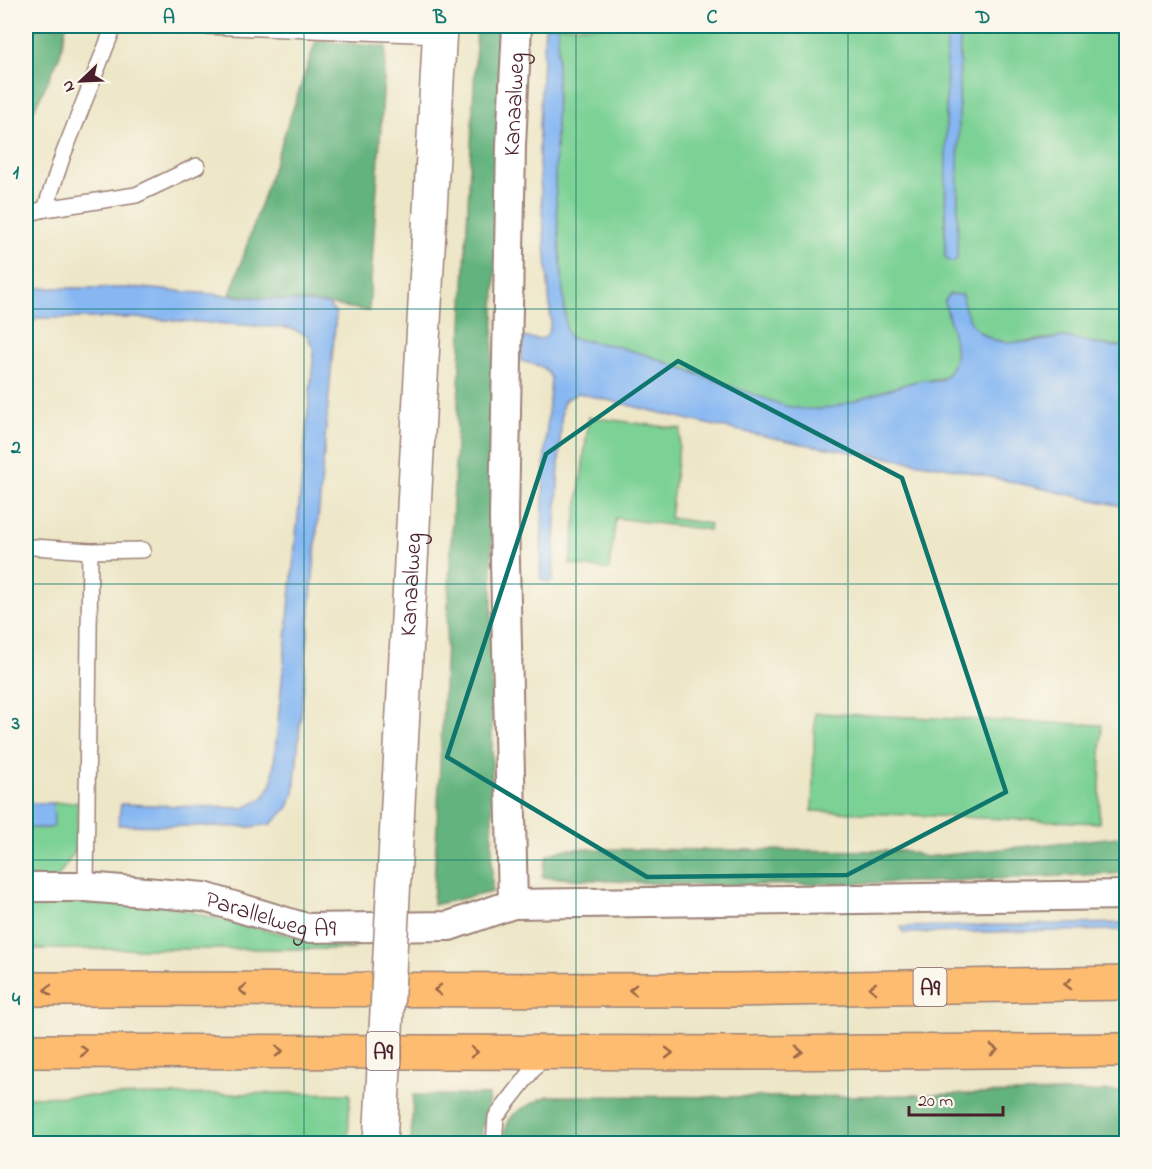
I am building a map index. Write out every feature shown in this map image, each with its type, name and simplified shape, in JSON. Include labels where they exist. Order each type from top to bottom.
[{"type":"highway","name":"A9","points":[[26,990],[734,990],[1126,983]]},
{"type":"highway","name":"A9","points":[[26,1052],[753,1053],[1126,1050]]},
{"type":"street","name":"Kanaalweg","points":[[513,904],[504,519],[511,145],[517,26]]},
{"type":"street","name":"Kanaalweg","points":[[380,1143],[440,30]]},
{"type":"street","name":"Parallelweg A9","points":[[26,887],[86,887],[204,897],[306,928],[449,926],[513,904],[1126,895]]},
{"type":"lane","points":[[45,209],[63,155],[114,26]]},
{"type":"lane","points":[[206,26],[440,30]]},
{"type":"lane","points":[[26,214],[136,195],[197,166]]},
{"type":"lane","points":[[34,547],[143,550]]},
{"type":"lane","points":[[86,887],[90,550]]},
{"type":"lane","points":[[494,1143],[496,1117],[547,1052]]},
{"type":"highlighted area","points":[[678,361],[902,478],[1006,792],[847,875],[647,877],[447,757],[546,454]]},
{"type":"green space","points":[[26,26],[66,26],[60,55],[26,127]]},
{"type":"green space","points":[[477,26],[505,26],[492,366],[492,892],[433,905]]},
{"type":"green space","points":[[558,26],[947,26],[945,257],[949,261],[957,259],[960,26],[1126,26],[1126,346],[1105,345],[1061,337],[1014,343],[994,341],[975,329],[945,301],[956,349],[954,363],[946,376],[940,379],[914,382],[852,403],[820,410],[787,407],[660,360],[570,338],[566,330],[555,185]]},
{"type":"green space","points":[[316,41],[386,47],[369,311],[328,304],[230,295]]},
{"type":"green space","points":[[589,417],[681,429],[670,518],[710,524],[709,530],[616,518],[609,570],[570,564]]},
{"type":"green space","points":[[815,713],[1102,725],[1099,823],[812,811]]},
{"type":"green space","points":[[79,802],[76,850],[57,878],[26,878],[26,828],[53,826],[53,803]]},
{"type":"green space","points":[[1126,836],[1126,873],[925,882],[705,886],[542,877],[547,855],[566,849],[907,851],[925,857]]},
{"type":"green space","points":[[26,902],[165,905],[233,923],[356,949],[26,949]]},
{"type":"green space","points":[[1126,1091],[1126,1143],[502,1143],[504,1132],[512,1117],[523,1108],[548,1096],[804,1097]]},
{"type":"green space","points":[[350,1094],[348,1143],[255,1143],[248,1136],[26,1137],[26,1097]]},
{"type":"green space","points":[[413,1095],[489,1095],[481,1143],[411,1143]]},
{"type":"water","points":[[545,26],[558,26],[555,185],[566,330],[570,338],[615,346],[646,355],[785,406],[801,409],[830,408],[914,382],[936,381],[943,378],[952,367],[955,357],[953,333],[945,301],[949,294],[962,295],[972,324],[980,333],[1002,342],[1030,342],[1063,337],[1110,346],[1126,346],[1126,507],[945,467],[803,444],[578,393],[565,400],[562,407],[553,580],[549,582],[543,580],[540,577],[545,450],[551,378],[535,364],[521,361],[521,337],[538,339],[545,337],[551,321],[539,166]]},
{"type":"water","points":[[947,26],[960,26],[957,259],[953,262],[945,257]]},
{"type":"water","points":[[27,288],[140,288],[328,304],[336,314],[294,793],[287,809],[271,824],[250,827],[118,825],[121,804],[244,808],[262,799],[272,784],[314,351],[307,335],[289,328],[136,318],[37,318],[26,330]]},
{"type":"water","points":[[26,803],[53,803],[54,825],[50,828],[26,828]]},
{"type":"water","points":[[1126,923],[1126,930],[903,933],[901,927]]},
{"type":"water","points":[[248,1136],[255,1143],[26,1143],[26,1137]]}]
